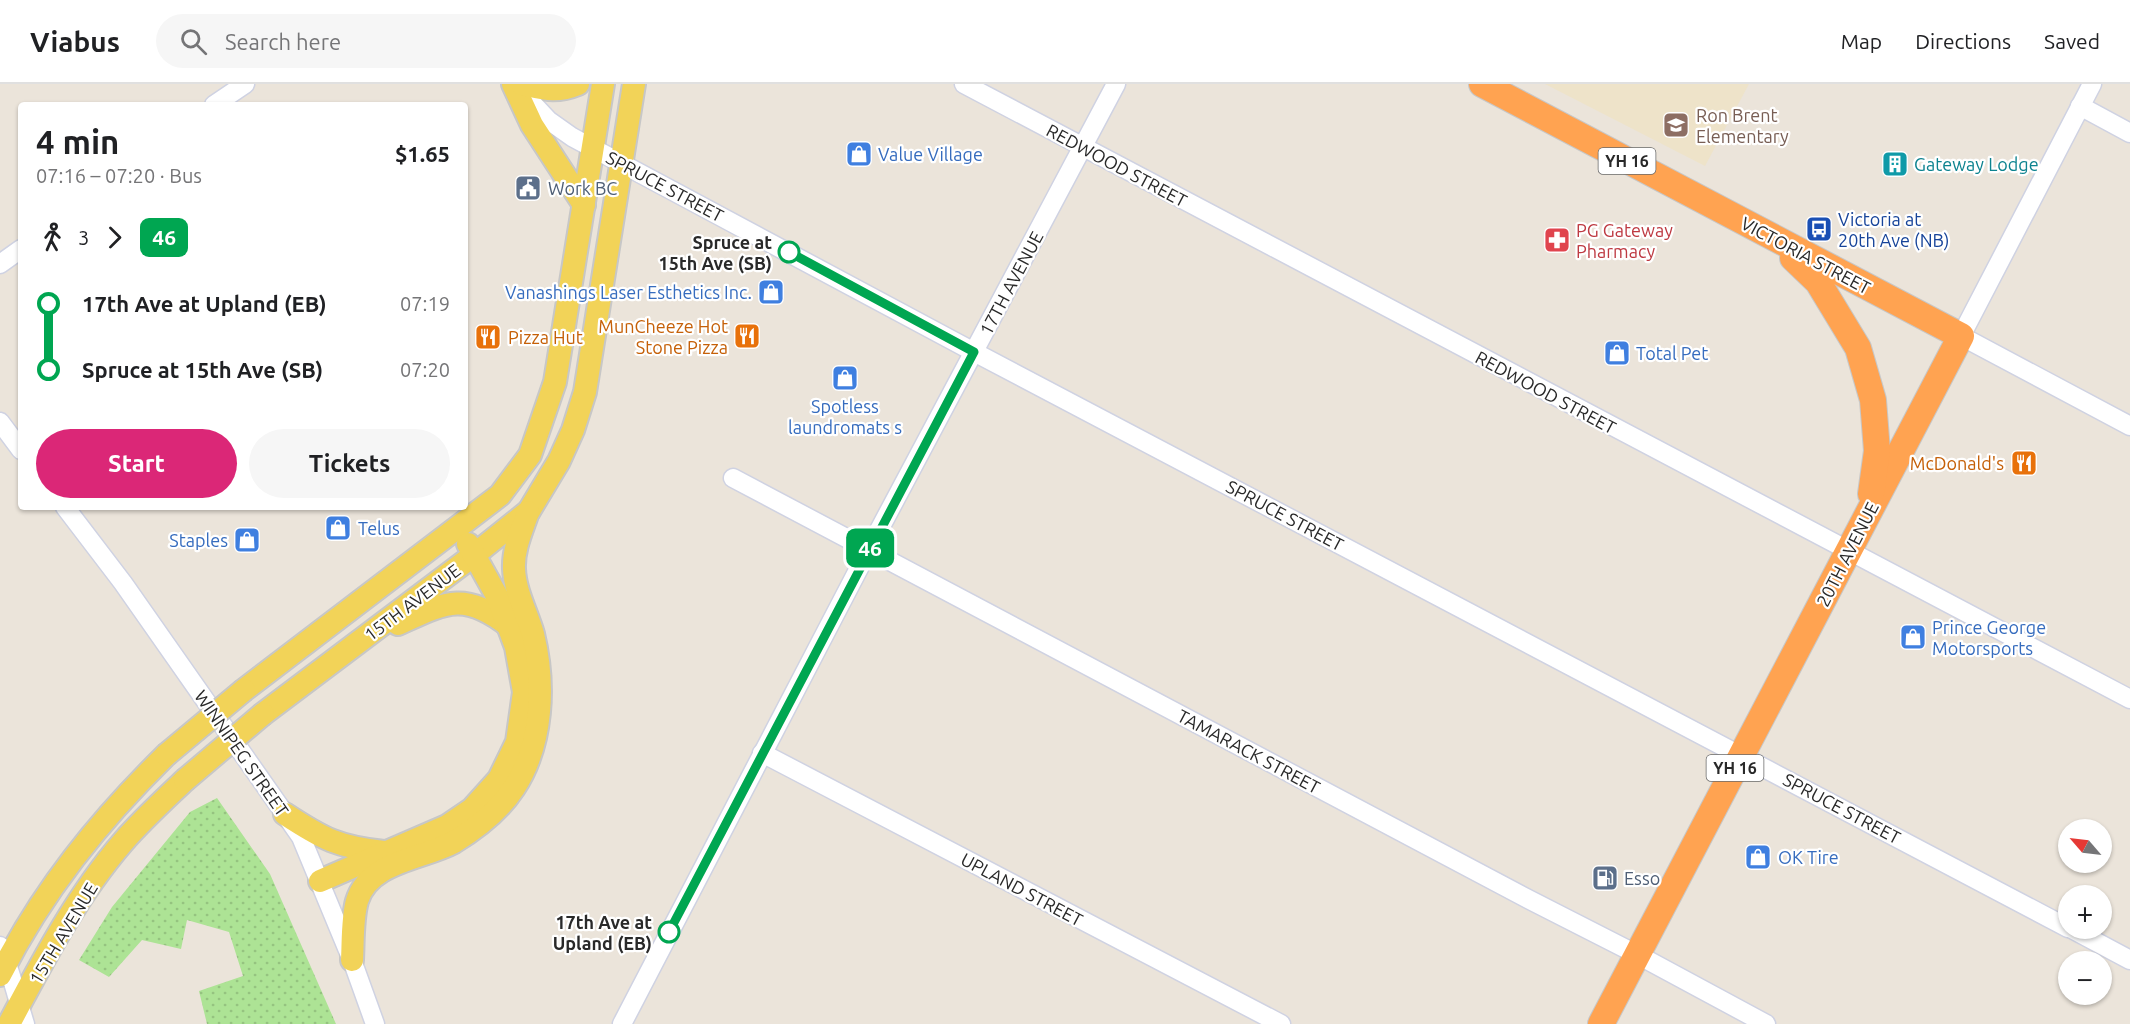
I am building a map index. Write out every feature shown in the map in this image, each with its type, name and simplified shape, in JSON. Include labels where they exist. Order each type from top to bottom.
[{"type":"highway","name":"VICTORIA STREET","points":[[1482,84],[1960,336]]},
{"type":"highway","points":[[1772,237],[1818,282],[1858,348],[1873,400],[1877,451],[1869,511]]},
{"type":"highway","name":"20TH AVENUE","points":[[1601,1024],[1960,336]]},
{"type":"main road","points":[[514,84],[532,125],[584,205]]},
{"type":"main road","points":[[522,84],[547,90],[563,90],[578,84]]},
{"type":"main road","name":"15TH AVENUE","points":[[2,961],[66,867],[102,821],[166,754],[244,690],[500,495],[530,455],[555,382],[603,84]]},
{"type":"main road","name":"15TH AVENUE","points":[[18,1018],[60,932],[102,869],[135,828],[185,780],[263,714],[529,511],[559,461],[573,430],[585,392],[634,84]]},
{"type":"main road","points":[[352,960],[357,901],[371,879],[378,873],[398,864],[452,843],[483,823],[514,788],[533,746],[541,693],[533,636],[516,584],[514,569],[518,540],[529,511]]},
{"type":"main road","points":[[320,881],[447,826],[472,809],[499,779],[517,742],[524,692],[516,647],[497,596],[460,526]]},
{"type":"main road","points":[[359,642],[435,608],[454,602],[481,608],[509,626]]},
{"type":"main road","points":[[285,814],[316,834],[339,845],[352,849],[385,852]]},
{"type":"street","points":[[218,102],[245,84]]},
{"type":"street","name":"SPRUCE STREET","points":[[514,84],[548,120],[572,137],[974,352],[2058,922]]},
{"type":"street","name":"REDWOOD STREET","points":[[964,84],[2130,699]]},
{"type":"street","name":"17TH AVENUE","points":[[622,1024],[869,549],[1116,84]]},
{"type":"street","name":"20TH AVENUE","points":[[1960,336],[2092,84]]},
{"type":"street","points":[[2080,106],[2130,133]]},
{"type":"street","points":[[0,264],[18,251]]},
{"type":"street","name":"VICTORIA STREET","points":[[1960,336],[2130,426]]},
{"type":"street","points":[[0,422],[18,446]]},
{"type":"street","name":"TAMARACK STREET","points":[[733,478],[1766,1024]]},
{"type":"street","name":"WINNIPEG STREET","points":[[67,510],[123,583],[301,837],[352,960],[375,1024]]},
{"type":"street","name":"UPLAND STREET","points":[[762,753],[1281,1024]]},
{"type":"street","name":"SPRUCE STREET","points":[[2090,939],[2130,960]]},
{"type":"street","points":[[2,961],[18,1018]]},
{"type":"shaded area","name":"Ron Brent Elementary","points":[[1545,84],[1749,84],[1705,166]]},
{"type":"green space","points":[[217,798],[270,874],[336,1024],[207,1024],[199,991],[243,976],[229,932],[187,920],[181,949],[142,940],[109,977],[79,960],[112,907],[190,812]]},
{"type":"bus line","name":"46","points":[[669,932],[974,352],[789,252]]},
{"type":"place","name":"Ron Brent Elementary","points":[[1676,125]]},
{"type":"place","name":"Value Village","points":[[859,154]]},
{"type":"place","name":"Gateway Lodge","points":[[1895,164]]},
{"type":"place","name":"Work BC","points":[[528,188]]},
{"type":"place","name":"Victoria at 20th Ave (NB)","points":[[1819,229]]},
{"type":"place","name":"PG Gateway Pharmacy","points":[[1557,240]]},
{"type":"place","name":"Spruce at 15th Ave (SB)","points":[[789,252]]},
{"type":"place","name":"Vanashings Laser Esthetics Inc.","points":[[771,292]]},
{"type":"place","name":"MunCheeze Hot Stone Pizza","points":[[747,336]]},
{"type":"place","name":"Pizza Hut","points":[[488,337]]},
{"type":"place","name":"Total Pet","points":[[1617,353]]},
{"type":"place","name":"Spotless laundromats s","points":[[845,378]]},
{"type":"place","name":"McDonald's","points":[[2024,463]]},
{"type":"place","name":"Telus","points":[[338,528]]},
{"type":"place","name":"Staples","points":[[247,540]]},
{"type":"place","name":"Prince George Motorsports","points":[[1913,637]]},
{"type":"place","name":"OK Tire","points":[[1758,857]]},
{"type":"place","name":"Esso","points":[[1605,878]]},
{"type":"place","name":"17th Ave at Upland (EB)","points":[[669,932]]}]
